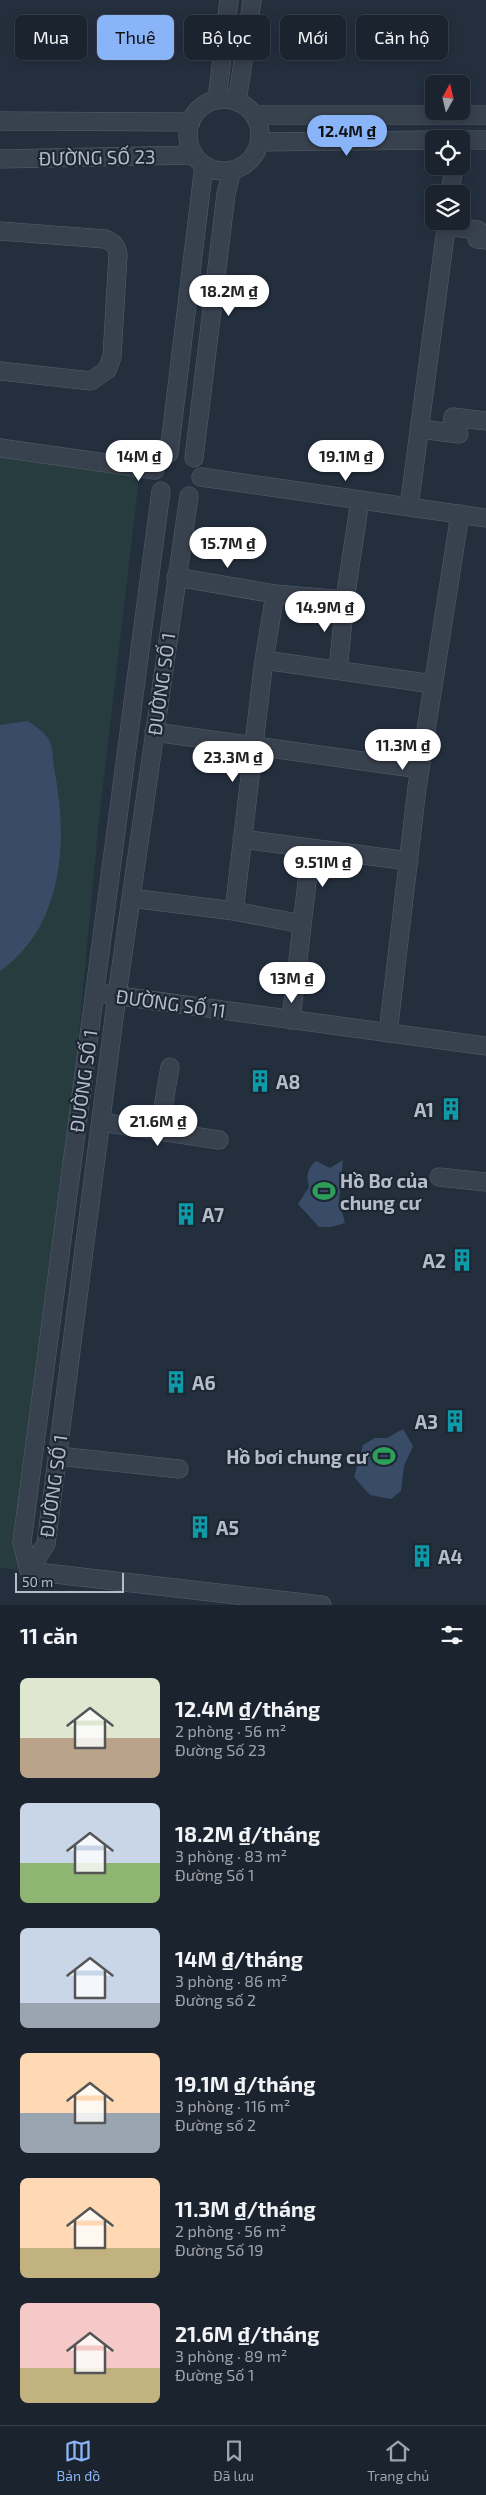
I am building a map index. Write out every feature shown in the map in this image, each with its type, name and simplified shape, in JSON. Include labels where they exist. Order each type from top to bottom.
[{"type":"street","points":[[217,100],[229,0]]},
{"type":"street","points":[[237,102],[252,0]]},
{"type":"street","points":[[217,100],[237,102],[244,105],[254,115],[260,128],[260,142],[255,155],[245,165],[232,170],[218,170],[199,160],[188,143],[191,122],[194,115],[204,105],[217,100]]},
{"type":"street","points":[[254,115],[486,115]]},
{"type":"street","name":"ĐƯỜNG SỐ 23","points":[[0,121],[191,122]]},
{"type":"street","points":[[260,142],[425,140]]},
{"type":"street","points":[[470,140],[486,140]]},
{"type":"street","name":"ĐƯỜNG SỐ 23","points":[[0,159],[199,160]]},
{"type":"street","points":[[168,453],[199,160]]},
{"type":"street","points":[[194,458],[226,194],[232,170]]},
{"type":"street","points":[[470,228],[478,230],[477,239],[486,240]]},
{"type":"street","points":[[409,507],[446,230]]},
{"type":"street","points":[[0,231],[106,239],[113,242],[117,248],[118,256],[112,357],[107,370],[90,381],[0,371]]},
{"type":"street","points":[[420,429],[455,433],[453,417],[486,422]]},
{"type":"street","points":[[0,448],[154,470]]},
{"type":"street","points":[[182,452],[194,458],[201,470],[201,477],[195,491],[189,496],[171,498],[161,491],[155,481],[154,470],[159,460],[168,453],[182,452]]},
{"type":"street","points":[[201,477],[486,518]]},
{"type":"street","name":"ĐƯỜNG SỐ 1","points":[[29,1571],[22,1542],[161,491]]},
{"type":"street","name":"ĐƯỜNG SỐ 1","points":[[29,1571],[46,1544],[117,995],[189,496]]},
{"type":"street","points":[[338,670],[345,600],[360,500]]},
{"type":"street","points":[[388,1033],[420,769],[460,514]]},
{"type":"street","points":[[176,577],[275,594],[345,600]]},
{"type":"street","points":[[234,911],[264,660],[275,594]]},
{"type":"street","points":[[264,660],[433,684]]},
{"type":"street","points":[[154,732],[420,769]]},
{"type":"street","points":[[242,839],[409,861]]},
{"type":"street","points":[[291,1020],[311,848]]},
{"type":"street","points":[[131,898],[234,911],[302,924]]},
{"type":"street","name":"ĐƯỜNG SỐ 11","points":[[94,993],[486,1046]]},
{"type":"street","points":[[159,1131],[170,1067]]},
{"type":"street","points":[[102,1122],[219,1140]]},
{"type":"street","points":[[440,1177],[486,1182]]},
{"type":"street","points":[[58,1456],[179,1469]]},
{"type":"street","points":[[29,1571],[322,1605]]},
{"type":"green space","points":[[0,448],[140,470],[98,829],[29,1571],[0,1568]]},
{"type":"water","points":[[28,721],[46,736],[52,748],[60,807],[61,828],[58,868],[55,888],[40,926],[23,951],[0,971],[0,725]]},
{"type":"water","name":"Hồ Bơ của chung cư","points":[[343,1160],[339,1201],[345,1223],[331,1227],[319,1227],[298,1204],[309,1187],[309,1170],[316,1161],[330,1168]]},
{"type":"water","name":"Hồ bơi chung cư","points":[[403,1429],[413,1446],[404,1466],[401,1491],[391,1499],[370,1495],[354,1477],[363,1445],[375,1438],[387,1438]]},
{"type":"place","name":"A8","points":[[260,1081]]},
{"type":"place","name":"A1","points":[[451,1109]]},
{"type":"place","name":"Hồ Bơ của chung cư","points":[[324,1191]]},
{"type":"place","name":"A7","points":[[186,1214]]},
{"type":"place","name":"A2","points":[[462,1260]]},
{"type":"place","name":"A6","points":[[176,1382]]},
{"type":"place","name":"A3","points":[[455,1421]]},
{"type":"place","name":"Hồ bơi chung cư","points":[[384,1456]]},
{"type":"place","name":"A5","points":[[200,1527]]},
{"type":"place","name":"A4","points":[[422,1556]]}]
